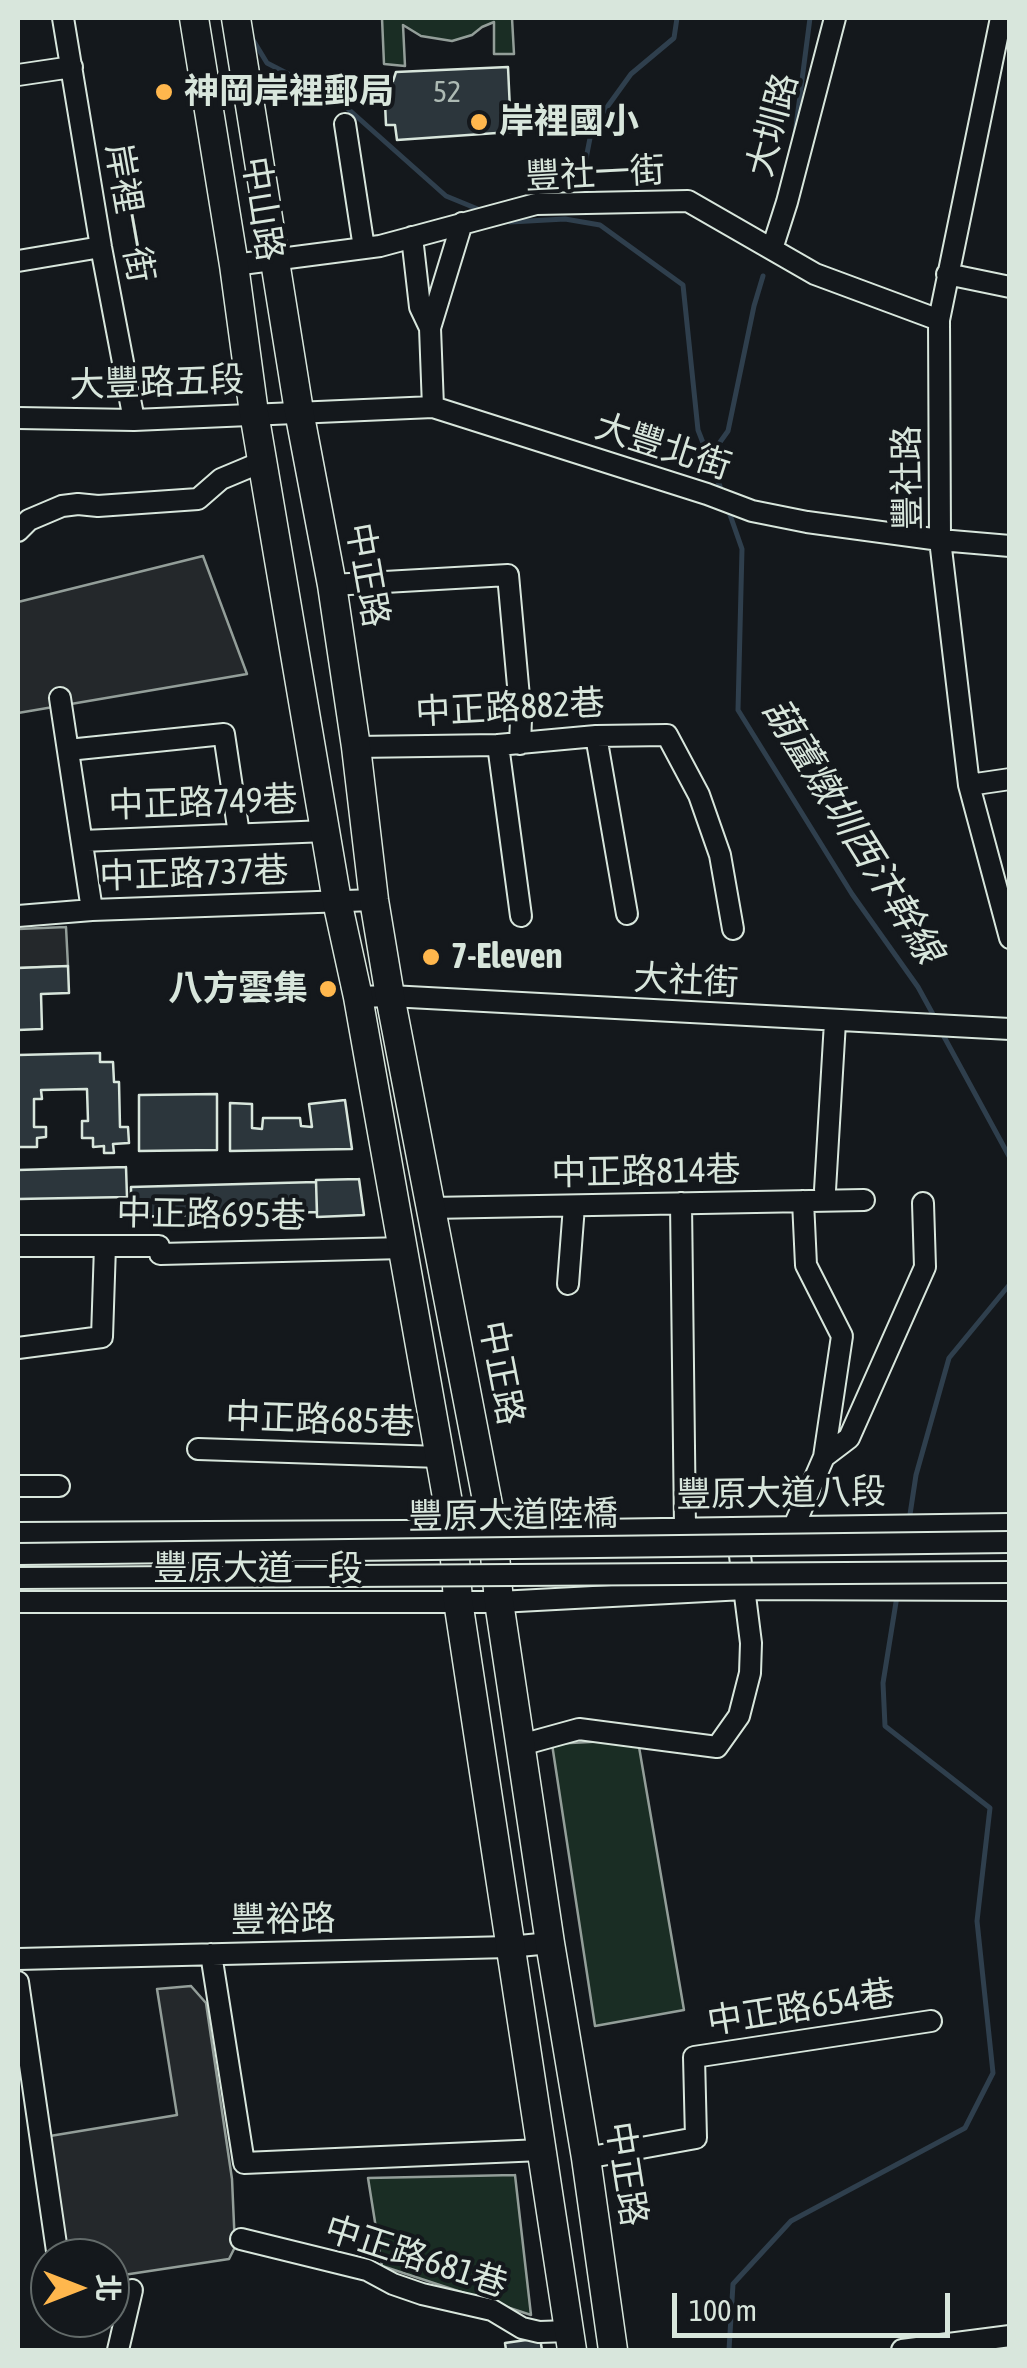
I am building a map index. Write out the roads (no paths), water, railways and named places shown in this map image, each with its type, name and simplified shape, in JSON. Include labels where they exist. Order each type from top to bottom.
[{"type":"main road","name":"中山路","points":[[194,18],[254,413]]},
{"type":"main road","name":"中山路","points":[[236,18],[299,411]]},
{"type":"main road","name":"中正路","points":[[299,411],[332,584],[390,996],[493,1531],[499,1602],[613,2350]]},
{"type":"main road","name":"中正路","points":[[254,413],[337,901],[358,997],[454,1531],[458,1601],[571,2341]]},
{"type":"street","name":"岸裡一街","points":[[63,18],[134,420]]},
{"type":"street","name":"大圳路","points":[[772,249],[836,18]]},
{"type":"street","name":"豐社路","points":[[1001,18],[938,320],[940,540],[969,785],[1010,938]]},
{"type":"street","points":[[18,75],[72,67]]},
{"type":"street","points":[[345,124],[364,248]]},
{"type":"street","name":"豐社一街","points":[[234,265],[364,248],[536,204],[688,201],[816,274],[938,320]]},
{"type":"street","points":[[430,328],[470,222]]},
{"type":"street","points":[[412,237],[420,306],[430,328],[434,407]]},
{"type":"street","points":[[18,261],[101,247]]},
{"type":"street","points":[[947,274],[1010,287]]},
{"type":"street","name":"大豐北街","points":[[299,411],[434,407],[752,511],[807,522],[1010,546]]},
{"type":"street","name":"大豐路五段","points":[[18,418],[134,420],[299,411]]},
{"type":"street","points":[[18,531],[29,520],[62,506],[198,498],[221,479],[264,461]]},
{"type":"street","points":[[332,584],[508,575],[520,744]]},
{"type":"street","points":[[60,698],[92,910]]},
{"type":"street","points":[[68,750],[224,734],[238,834]]},
{"type":"street","name":"中正路882巷","points":[[356,746],[498,746],[596,736],[667,735],[699,794],[720,855],[733,929]]},
{"type":"street","points":[[596,736],[627,914]]},
{"type":"street","points":[[498,746],[521,916]]},
{"type":"street","points":[[969,785],[1010,779]]},
{"type":"street","name":"中正路749巷","points":[[82,840],[326,831]]},
{"type":"street","name":"中正路737巷","points":[[18,916],[374,900]]},
{"type":"street","name":"大社街","points":[[358,997],[1010,1029]]},
{"type":"street","points":[[825,1190],[835,1022]]},
{"type":"street","name":"中正路814巷","points":[[430,1208],[864,1200]]},
{"type":"street","points":[[794,1526],[824,1457],[842,1336],[806,1264],[803,1201]]},
{"type":"street","points":[[680,1203],[685,1528]]},
{"type":"street","points":[[824,1457],[849,1438],[925,1267],[922,1203]]},
{"type":"street","points":[[568,1284],[574,1206]]},
{"type":"street","name":"中正路695巷","points":[[18,1246],[159,1246],[160,1254],[404,1248]]},
{"type":"street","points":[[18,1348],[102,1337],[105,1246]]},
{"type":"street","name":"中正路685巷","points":[[198,1449],[440,1457]]},
{"type":"street","points":[[18,1486],[59,1486]]},
{"type":"street","name":"豐原大道八段","points":[[493,1531],[1010,1524]]},
{"type":"street","points":[[522,1746],[579,1729],[716,1747],[740,1716],[750,1673],[751,1643],[736,1526]]},
{"type":"street","name":"豐原大道一段","points":[[18,1533],[493,1531]]},
{"type":"street","name":"豐原大道陸橋","points":[[18,1554],[1010,1542]]},
{"type":"street","name":"豐原大道陸橋","points":[[18,1578],[1010,1572]]},
{"type":"street","points":[[499,1602],[744,1589],[1010,1590]]},
{"type":"street","name":"豐原大道一段","points":[[18,1602],[499,1602]]},
{"type":"street","name":"豐裕路","points":[[18,1958],[550,1943]]},
{"type":"street","points":[[212,1954],[244,2163],[542,2150]]},
{"type":"street","points":[[18,1982],[55,2238]]},
{"type":"street","name":"中正路654巷","points":[[586,2158],[696,2138],[694,2057],[931,2021]]},
{"type":"street","name":"中正路681巷","points":[[241,2238],[366,2270],[393,2284],[492,2310],[522,2328],[571,2341]]},
{"type":"street","points":[[118,2350],[132,2290]]},
{"type":"street","points":[[902,2350],[1010,2336]]},
{"type":"waterway","points":[[590,199],[582,179],[592,128],[631,74],[674,38],[677,18]]},
{"type":"waterway","points":[[795,134],[810,18]]},
{"type":"waterway","points":[[250,35],[267,63],[337,99],[446,196],[485,212]]},
{"type":"waterway","points":[[504,220],[565,219],[600,225],[683,285],[698,430],[723,494]]},
{"type":"waterway","points":[[710,456],[728,431],[763,276]]},
{"type":"waterway","name":"葫蘆燉圳西汴幹線","points":[[728,509],[742,549],[738,710],[852,894],[918,987],[935,1018]]},
{"type":"waterway","name":"葫蘆燉圳西汴幹線","points":[[942,1033],[1010,1158]]},
{"type":"waterway","name":"葫蘆燉圳西汴幹線","points":[[909,1521],[916,1475],[949,1358],[1010,1284]]},
{"type":"waterway","name":"葫蘆燉圳西汴幹線","points":[[729,2350],[733,2284],[791,2221],[965,2128],[993,2073],[977,1921],[990,1808],[885,1726],[883,1683],[897,1596]]},
{"type":"place","name":"神岡岸裡郵局","points":[[164,92]]},
{"type":"place","name":"岸裡國小","points":[[479,122]]},
{"type":"place","name":"7-Eleven","points":[[431,957]]},
{"type":"place","name":"八方雲集","points":[[328,989]]}]
